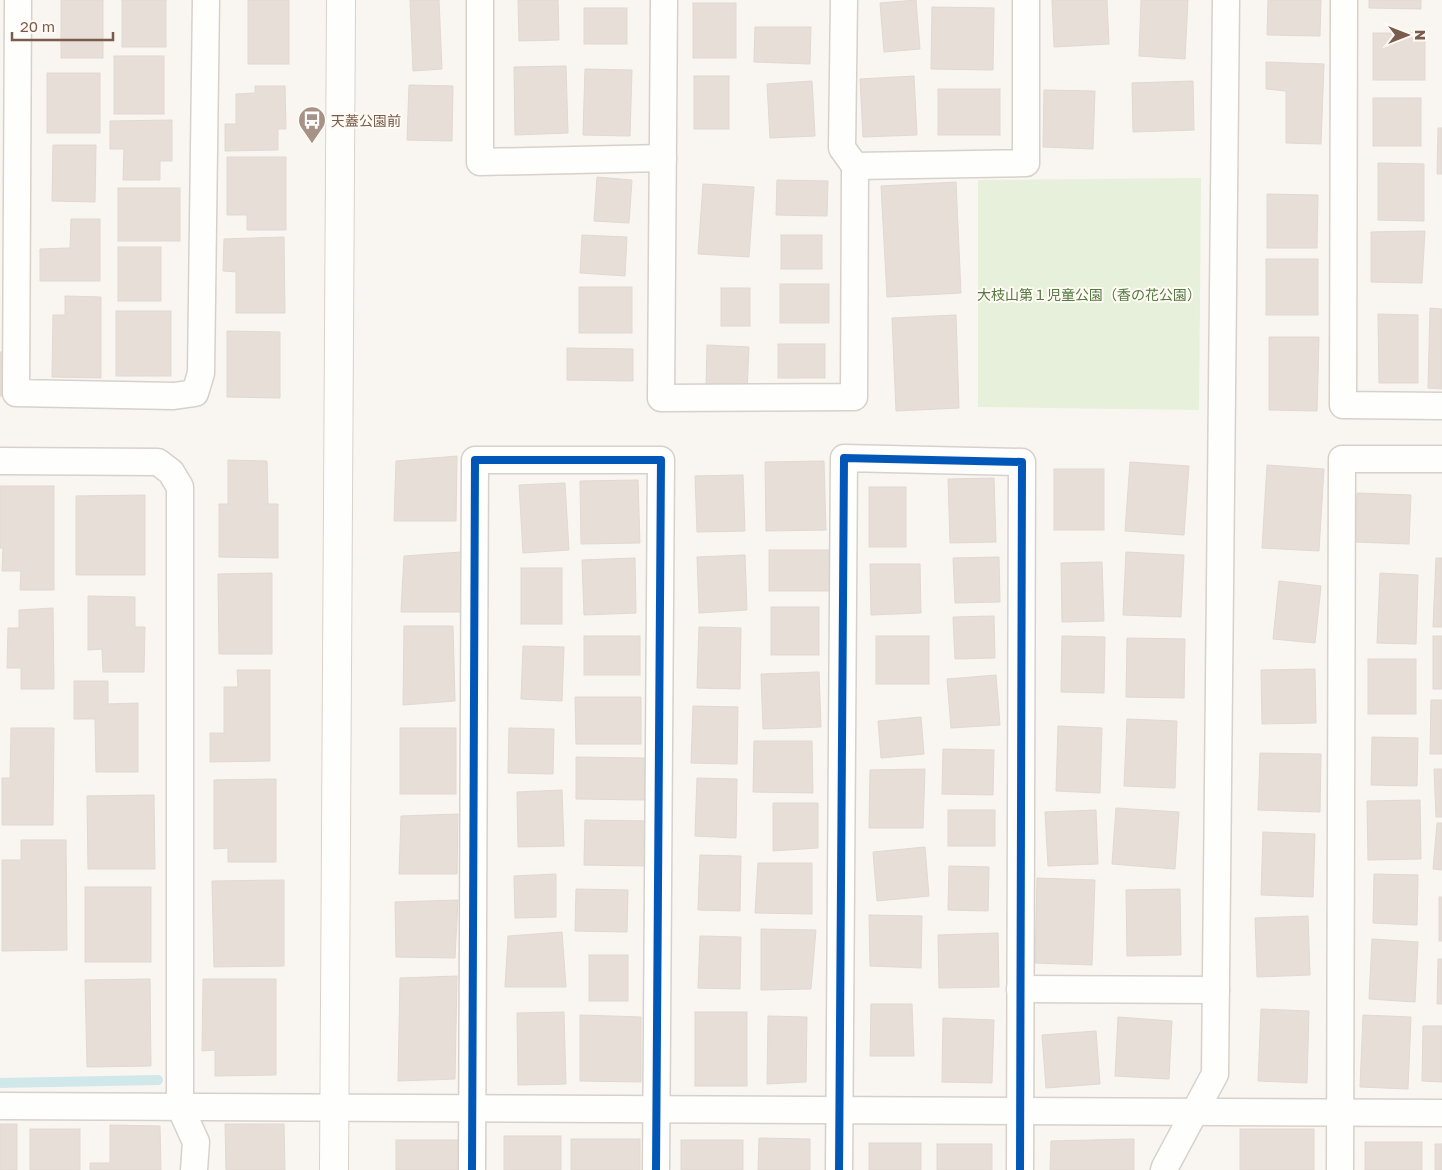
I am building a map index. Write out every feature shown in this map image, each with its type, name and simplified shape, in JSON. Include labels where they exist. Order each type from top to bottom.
[{"type":"street","points":[[18,0],[16,394],[174,396],[196,393],[200,373],[206,0]]},
{"type":"street","points":[[334,1170],[341,0]]},
{"type":"street","points":[[480,0],[480,162],[663,158]]},
{"type":"street","points":[[664,0],[661,398],[854,397],[855,166],[842,148],[844,0]]},
{"type":"street","points":[[855,166],[1026,163],[1026,0]]},
{"type":"street","points":[[1164,1170],[1215,1074],[1226,0]]},
{"type":"street","points":[[1344,0],[1343,405],[1442,406]]},
{"type":"street","points":[[839,1170],[844,458],[1022,462],[1020,1170]]},
{"type":"street","points":[[1340,1170],[1342,460],[1442,459]]},
{"type":"street","points":[[472,1170],[475,460],[660,460],[656,1170]]},
{"type":"street","points":[[0,461],[158,462],[171,472],[180,487],[180,1107],[196,1142],[194,1170]]},
{"type":"street","points":[[1020,989],[1216,990]]},
{"type":"street","points":[[0,1106],[1442,1113]]},
{"type":"green space","name":"大枝山第１児童公園（香の花公園）","points":[[1201,178],[1199,410],[978,407],[978,180]]},
{"type":"building","points":[[61,0],[103,0],[103,58],[61,58]]},
{"type":"building","points":[[122,0],[166,0],[166,47],[122,47]]},
{"type":"building","points":[[248,0],[289,0],[289,64],[248,64]]},
{"type":"building","points":[[410,0],[439,0],[442,69],[413,71]]},
{"type":"building","points":[[518,0],[558,0],[559,40],[519,41]]},
{"type":"building","points":[[916,0],[920,49],[884,52],[880,3]]},
{"type":"building","points":[[1052,0],[1107,0],[1109,44],[1054,47]]},
{"type":"building","points":[[1141,0],[1188,0],[1185,59],[1139,56]]},
{"type":"building","points":[[1268,0],[1321,0],[1320,36],[1267,35]]},
{"type":"building","points":[[1369,0],[1421,0],[1421,9],[1369,8]]},
{"type":"building","points":[[693,3],[736,3],[736,58],[693,58]]},
{"type":"building","points":[[932,7],[994,8],[993,70],[931,69]]},
{"type":"building","points":[[584,8],[627,8],[627,44],[584,44]]},
{"type":"building","points":[[755,27],[811,27],[810,64],[754,62]]},
{"type":"building","points":[[1373,33],[1425,33],[1425,80],[1373,80]]},
{"type":"building","points":[[114,56],[164,56],[164,114],[114,114]]},
{"type":"building","points":[[1266,62],[1324,64],[1321,144],[1286,143],[1286,91],[1266,89]]},
{"type":"building","points":[[566,66],[568,133],[515,135],[514,67]]},
{"type":"building","points":[[585,69],[632,70],[630,136],[583,135]]},
{"type":"building","points":[[47,73],[100,73],[100,133],[47,133]]},
{"type":"building","points":[[694,76],[729,76],[729,129],[694,129]]},
{"type":"building","points":[[914,76],[917,135],[863,137],[860,79]]},
{"type":"building","points":[[812,81],[815,136],[770,138],[767,84]]},
{"type":"building","points":[[1193,81],[1194,130],[1133,132],[1132,83]]},
{"type":"building","points":[[409,85],[453,86],[452,141],[407,140]]},
{"type":"building","points":[[255,86],[285,86],[286,129],[278,129],[278,150],[225,151],[225,124],[236,124],[236,94],[255,93]]},
{"type":"building","points":[[938,89],[1000,89],[1000,135],[938,135]]},
{"type":"building","points":[[1044,90],[1095,91],[1093,149],[1043,147]]},
{"type":"building","points":[[1373,98],[1421,98],[1421,146],[1373,146]]},
{"type":"building","points":[[172,120],[172,161],[160,161],[160,180],[123,180],[124,149],[110,149],[110,121]]},
{"type":"building","points":[[1438,128],[1442,128],[1442,174],[1437,174]]},
{"type":"building","points":[[53,145],[96,145],[95,202],[52,201]]},
{"type":"building","points":[[227,157],[286,157],[286,230],[247,230],[247,215],[227,215]]},
{"type":"building","points":[[1378,163],[1424,164],[1424,221],[1378,220]]},
{"type":"building","points":[[597,177],[632,180],[629,223],[594,221]]},
{"type":"building","points":[[777,180],[828,181],[827,216],[776,215]]},
{"type":"building","points":[[956,182],[961,293],[887,297],[881,186]]},
{"type":"building","points":[[703,184],[754,187],[749,257],[698,254]]},
{"type":"building","points":[[118,188],[180,188],[180,241],[118,241]]},
{"type":"building","points":[[1267,194],[1318,195],[1317,248],[1267,248]]},
{"type":"building","points":[[71,219],[100,219],[100,281],[40,281],[40,249],[70,248]]},
{"type":"building","points":[[1425,231],[1422,283],[1371,282],[1371,232]]},
{"type":"building","points":[[582,235],[627,237],[625,276],[580,273]]},
{"type":"building","points":[[781,235],[822,235],[822,269],[781,269]]},
{"type":"building","points":[[284,237],[285,313],[236,313],[236,272],[223,271],[224,239]]},
{"type":"building","points":[[118,247],[161,247],[161,301],[118,301]]},
{"type":"building","points":[[1266,259],[1318,259],[1318,315],[1266,315]]},
{"type":"building","points":[[780,284],[829,284],[829,323],[780,323]]},
{"type":"building","points":[[579,287],[632,287],[632,333],[579,333]]},
{"type":"building","points":[[721,288],[750,288],[750,326],[721,326]]},
{"type":"building","points":[[65,296],[101,297],[101,378],[52,377],[53,315],[65,315]]},
{"type":"building","points":[[1430,308],[1442,309],[1442,389],[1428,388]]},
{"type":"building","points":[[116,311],[171,311],[171,376],[116,376]]},
{"type":"building","points":[[1378,314],[1418,315],[1418,383],[1379,383]]},
{"type":"building","points":[[956,315],[959,408],[896,411],[892,318]]},
{"type":"building","points":[[227,331],[280,332],[280,398],[227,397]]},
{"type":"building","points":[[1269,337],[1319,337],[1317,411],[1269,410]]},
{"type":"building","points":[[778,344],[825,344],[825,378],[778,378]]},
{"type":"building","points":[[707,345],[749,347],[747,391],[706,389]]},
{"type":"building","points":[[567,348],[633,349],[633,381],[567,380]]},
{"type":"building","points":[[0,352],[2,352],[2,396],[0,396]]},
{"type":"building","points":[[457,456],[456,521],[394,521],[396,461]]},
{"type":"building","points":[[228,460],[267,461],[268,504],[278,504],[278,558],[219,557],[219,504],[228,504]]},
{"type":"building","points":[[824,461],[826,530],[766,531],[765,462]]},
{"type":"building","points":[[1130,462],[1189,466],[1184,535],[1125,531]]},
{"type":"building","points":[[1267,465],[1324,469],[1319,551],[1262,548]]},
{"type":"building","points":[[1054,469],[1104,469],[1104,530],[1054,530]]},
{"type":"building","points":[[743,475],[745,531],[697,532],[695,476]]},
{"type":"building","points":[[994,478],[996,542],[950,543],[948,479]]},
{"type":"building","points":[[638,480],[640,543],[581,544],[580,481]]},
{"type":"building","points":[[565,483],[569,550],[523,553],[519,485]]},
{"type":"building","points":[[0,486],[54,486],[54,590],[20,590],[21,571],[2,571],[3,548],[0,548]]},
{"type":"building","points":[[869,487],[906,487],[906,547],[869,547]]},
{"type":"building","points":[[1357,493],[1411,495],[1409,544],[1355,542]]},
{"type":"building","points":[[145,495],[145,575],[76,575],[76,496]]},
{"type":"building","points":[[769,550],[829,550],[829,591],[769,591]]},
{"type":"building","points":[[461,552],[461,612],[401,612],[404,556]]},
{"type":"building","points":[[1126,552],[1184,555],[1181,617],[1123,615]]},
{"type":"building","points":[[745,555],[747,610],[699,613],[697,557]]},
{"type":"building","points":[[999,557],[1000,602],[955,603],[953,558]]},
{"type":"building","points":[[635,558],[636,613],[584,615],[582,560]]},
{"type":"building","points":[[1436,558],[1442,558],[1442,627],[1433,627]]},
{"type":"building","points":[[1102,562],[1104,621],[1062,622],[1061,563]]},
{"type":"building","points":[[870,564],[920,564],[921,613],[871,615]]},
{"type":"building","points":[[521,568],[562,568],[562,624],[521,624]]},
{"type":"building","points":[[272,573],[272,654],[219,654],[218,574]]},
{"type":"building","points":[[1380,573],[1418,575],[1416,644],[1377,643]]},
{"type":"building","points":[[1279,581],[1321,586],[1315,643],[1273,639]]},
{"type":"building","points":[[88,596],[135,597],[135,627],[145,627],[144,672],[103,672],[102,649],[88,650]]},
{"type":"building","points":[[771,607],[819,607],[819,655],[771,655]]},
{"type":"building","points":[[53,608],[54,689],[21,689],[21,668],[7,668],[8,628],[19,628],[19,610]]},
{"type":"building","points":[[994,616],[995,658],[955,659],[953,617]]},
{"type":"building","points":[[404,626],[453,626],[455,701],[403,705]]},
{"type":"building","points":[[699,627],[741,628],[740,689],[697,688]]},
{"type":"building","points":[[584,636],[640,636],[640,675],[584,675]]},
{"type":"building","points":[[876,636],[929,636],[929,684],[876,684]]},
{"type":"building","points":[[1062,636],[1105,637],[1104,693],[1061,692]]},
{"type":"building","points":[[1433,636],[1442,636],[1442,689],[1433,689]]},
{"type":"building","points":[[1127,638],[1185,639],[1184,698],[1126,697]]},
{"type":"building","points":[[523,646],[564,647],[562,701],[521,699]]},
{"type":"building","points":[[1368,659],[1416,659],[1416,714],[1368,714]]},
{"type":"building","points":[[1315,669],[1316,723],[1262,724],[1261,670]]},
{"type":"building","points":[[237,670],[270,670],[270,761],[210,762],[210,733],[224,733],[224,687],[238,687]]},
{"type":"building","points":[[819,672],[821,727],[763,729],[761,674]]},
{"type":"building","points":[[996,675],[1000,725],[951,728],[947,679]]},
{"type":"building","points":[[74,681],[108,681],[108,704],[138,703],[138,772],[96,772],[95,719],[74,719]]},
{"type":"building","points":[[575,697],[641,697],[641,744],[576,744]]},
{"type":"building","points":[[1431,700],[1442,700],[1442,754],[1430,754]]},
{"type":"building","points":[[693,706],[738,707],[737,764],[691,763]]},
{"type":"building","points":[[921,717],[924,754],[881,758],[878,721]]},
{"type":"building","points":[[1127,719],[1177,721],[1175,788],[1124,786]]},
{"type":"building","points":[[1058,726],[1102,728],[1100,793],[1056,791]]},
{"type":"building","points":[[11,728],[54,728],[53,825],[2,825],[2,778],[10,778]]},
{"type":"building","points":[[400,728],[456,728],[456,794],[400,794]]},
{"type":"building","points":[[509,728],[554,729],[553,774],[508,773]]},
{"type":"building","points":[[1372,737],[1418,738],[1417,786],[1371,785]]},
{"type":"building","points":[[754,741],[812,741],[813,793],[753,792]]},
{"type":"building","points":[[943,749],[994,750],[993,795],[942,794]]},
{"type":"building","points":[[1260,753],[1321,754],[1320,812],[1258,810]]},
{"type":"building","points":[[576,757],[644,758],[645,800],[576,799]]},
{"type":"building","points":[[925,769],[923,828],[869,828],[870,770]]},
{"type":"building","points":[[1434,769],[1442,769],[1442,817],[1436,817]]},
{"type":"building","points":[[697,778],[737,779],[736,838],[695,836]]},
{"type":"building","points":[[276,779],[276,862],[228,862],[228,848],[214,849],[214,780]]},
{"type":"building","points":[[562,790],[564,846],[518,847],[517,792]]},
{"type":"building","points":[[154,795],[155,869],[88,869],[87,796]]},
{"type":"building","points":[[1420,800],[1421,859],[1368,860],[1367,801]]},
{"type":"building","points":[[773,803],[818,803],[818,848],[773,851]]},
{"type":"building","points":[[1116,808],[1179,812],[1175,869],[1112,864]]},
{"type":"building","points":[[948,810],[995,810],[995,846],[948,846]]},
{"type":"building","points":[[1096,810],[1098,864],[1048,866],[1045,812]]},
{"type":"building","points":[[458,814],[457,874],[399,874],[401,816]]},
{"type":"building","points":[[585,820],[649,821],[649,866],[584,865]]},
{"type":"building","points":[[1437,823],[1442,823],[1442,870],[1433,869]]},
{"type":"building","points":[[1263,832],[1315,834],[1313,897],[1261,895]]},
{"type":"building","points":[[21,840],[66,840],[67,950],[2,951],[2,860],[21,860]]},
{"type":"building","points":[[925,847],[929,896],[877,901],[873,852]]},
{"type":"building","points":[[700,855],[741,856],[740,911],[698,910]]},
{"type":"building","points":[[758,863],[812,863],[812,914],[755,913]]},
{"type":"building","points":[[949,866],[989,867],[988,911],[948,910]]},
{"type":"building","points":[[556,874],[556,917],[515,918],[514,876]]},
{"type":"building","points":[[1374,874],[1418,875],[1417,925],[1373,923]]},
{"type":"building","points":[[1037,878],[1095,880],[1092,965],[1035,963]]},
{"type":"building","points":[[284,880],[284,966],[214,967],[212,881]]},
{"type":"building","points":[[85,887],[151,887],[151,962],[85,962]]},
{"type":"building","points":[[576,889],[628,890],[627,932],[575,931]]},
{"type":"building","points":[[1180,889],[1181,955],[1127,956],[1126,890]]},
{"type":"building","points":[[1439,897],[1442,897],[1442,941],[1439,941]]},
{"type":"building","points":[[458,900],[455,958],[396,957],[395,902]]},
{"type":"building","points":[[869,915],[922,916],[921,968],[870,966]]},
{"type":"building","points":[[1308,916],[1310,975],[1257,977],[1255,918]]},
{"type":"building","points":[[761,929],[816,930],[811,989],[761,990]]},
{"type":"building","points":[[562,932],[566,987],[505,987],[508,936]]},
{"type":"building","points":[[998,933],[999,987],[939,988],[938,935]]},
{"type":"building","points":[[700,936],[741,937],[740,989],[698,988]]},
{"type":"building","points":[[1372,939],[1418,942],[1415,1002],[1369,999]]},
{"type":"building","points":[[589,955],[628,955],[628,1001],[589,1001]]},
{"type":"building","points":[[1438,959],[1442,959],[1442,1004],[1437,1004]]},
{"type":"building","points":[[457,976],[455,1079],[398,1081],[400,978]]},
{"type":"building","points":[[150,979],[151,1066],[87,1067],[85,980]]},
{"type":"building","points":[[203,979],[276,979],[276,1075],[215,1076],[215,1050],[202,1051]]},
{"type":"building","points":[[871,1004],[912,1004],[914,1056],[870,1056]]},
{"type":"building","points":[[1261,1009],[1309,1011],[1307,1083],[1258,1081]]},
{"type":"building","points":[[564,1012],[566,1084],[518,1085],[517,1013]]},
{"type":"building","points":[[695,1012],[747,1012],[747,1086],[695,1086]]},
{"type":"building","points":[[580,1015],[641,1017],[641,1082],[580,1081]]},
{"type":"building","points":[[1363,1015],[1411,1017],[1408,1089],[1360,1087]]},
{"type":"building","points":[[768,1016],[807,1017],[806,1082],[767,1084]]},
{"type":"building","points":[[1118,1017],[1172,1021],[1169,1079],[1115,1076]]},
{"type":"building","points":[[943,1018],[994,1020],[992,1083],[942,1082]]},
{"type":"building","points":[[1423,1026],[1442,1026],[1442,1082],[1422,1081]]},
{"type":"building","points":[[1096,1031],[1100,1084],[1046,1088],[1042,1035]]},
{"type":"building","points":[[0,1124],[17,1124],[17,1170],[0,1170]]},
{"type":"building","points":[[225,1124],[284,1124],[285,1170],[226,1170]]},
{"type":"building","points":[[110,1125],[160,1126],[161,1170],[90,1170],[90,1163],[110,1163]]},
{"type":"building","points":[[30,1129],[80,1129],[80,1170],[30,1170]]},
{"type":"building","points":[[1240,1129],[1314,1129],[1314,1170],[1240,1170]]},
{"type":"building","points":[[504,1136],[561,1136],[561,1170],[504,1170]]},
{"type":"building","points":[[759,1138],[810,1139],[810,1170],[758,1170]]},
{"type":"building","points":[[571,1139],[640,1139],[640,1170],[571,1170]]},
{"type":"building","points":[[1134,1139],[1134,1170],[1050,1170],[1051,1141]]},
{"type":"building","points":[[396,1140],[460,1140],[460,1170],[396,1170]]},
{"type":"building","points":[[681,1140],[743,1140],[743,1170],[681,1170]]},
{"type":"building","points":[[1365,1142],[1422,1142],[1422,1170],[1365,1170]]},
{"type":"building","points":[[869,1143],[921,1143],[921,1170],[869,1170]]},
{"type":"building","points":[[937,1144],[992,1144],[992,1170],[937,1170]]},
{"type":"building","points":[[1435,1144],[1442,1144],[1442,1170],[1435,1170]]},
{"type":"waterway","points":[[0,1083],[158,1080]]},
{"type":"cycle path","points":[[839,1170],[844,458],[1022,462],[1020,1170]]},
{"type":"cycle path","points":[[472,1170],[475,460],[661,460],[656,1170]]},
{"type":"place","name":"天蓋公園前","points":[[312,144]]}]
